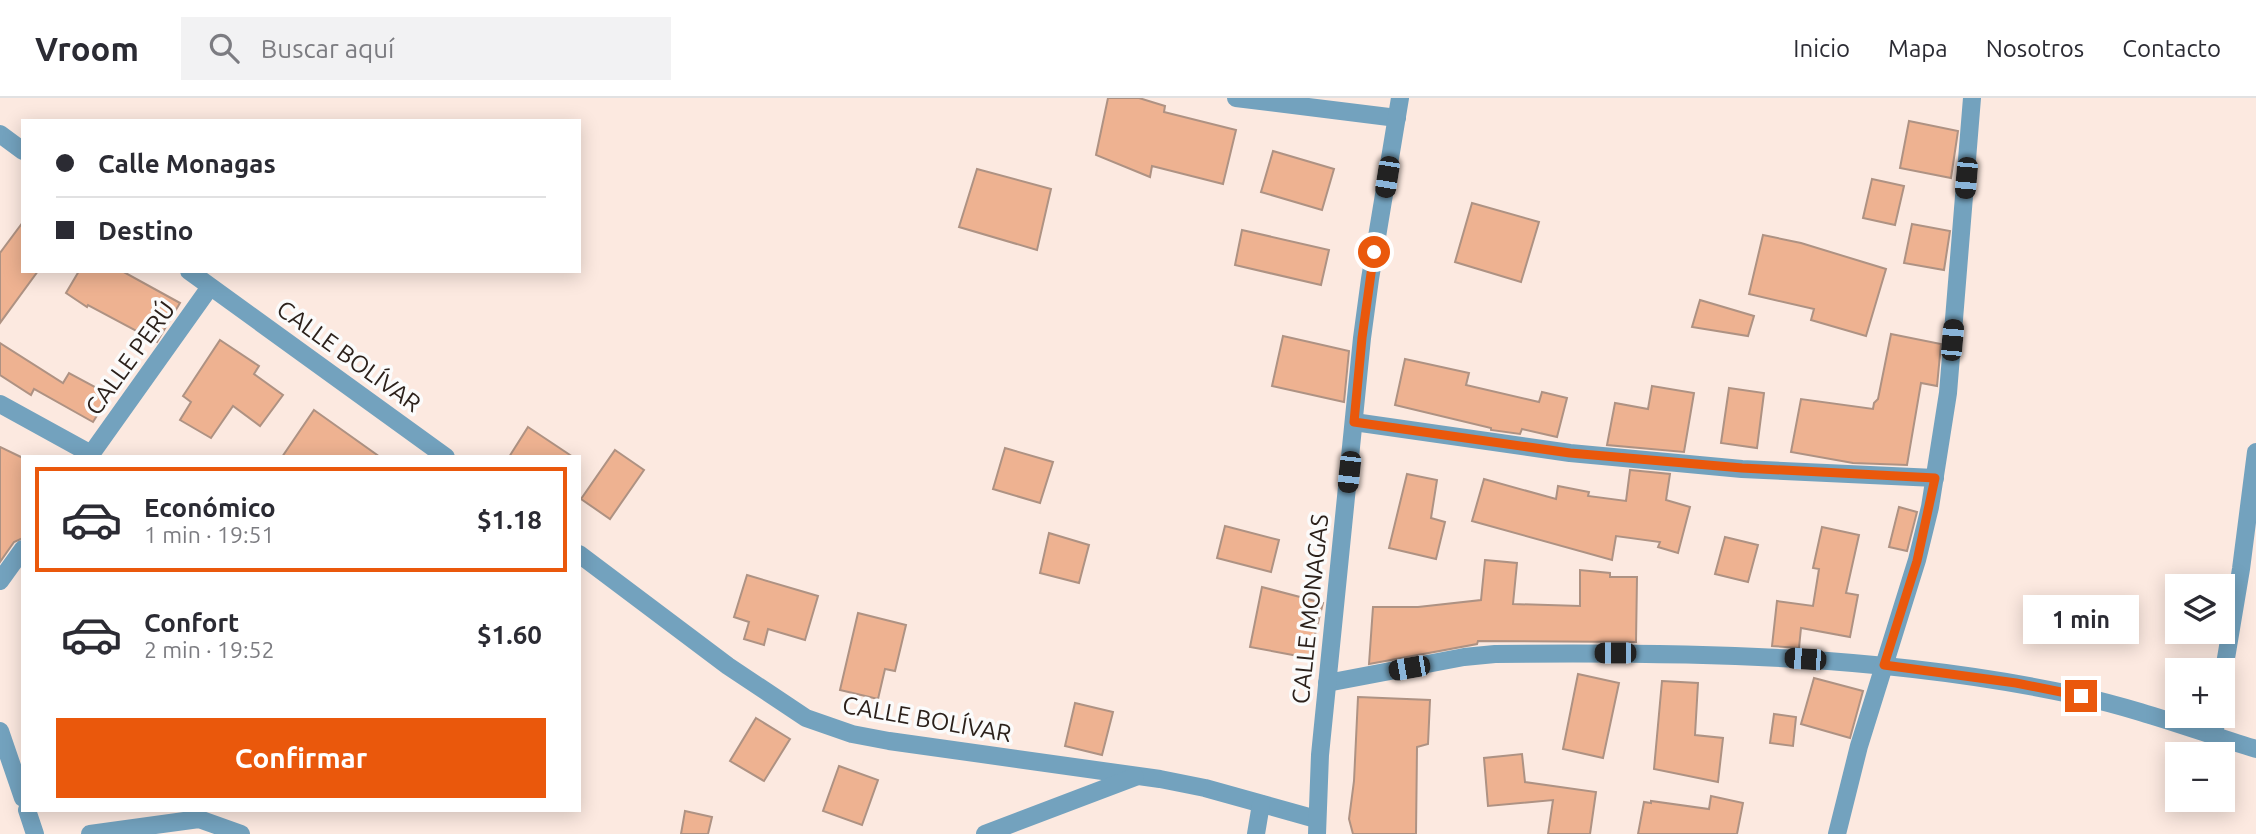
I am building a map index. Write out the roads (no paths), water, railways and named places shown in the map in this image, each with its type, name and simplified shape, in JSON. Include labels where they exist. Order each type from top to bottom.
[{"type":"street","points":[[1236,98],[1397,118]]},
{"type":"street","name":"CALLE MONAGAS","points":[[1316,827],[1327,683],[1370,279],[1401,98]]},
{"type":"street","points":[[1837,834],[1859,746],[1917,561],[1935,478],[1948,393],[1972,98]]},
{"type":"street","points":[[0,134],[21,150]]},
{"type":"street","name":"CALLE BOLÍVAR","points":[[192,273],[438,454]]},
{"type":"street","name":"CALLE PERÚ","points":[[90,455],[211,287]]},
{"type":"street","points":[[0,404],[90,455]]},
{"type":"street","points":[[1354,422],[1570,453],[1742,468],[1935,478]]},
{"type":"street","points":[[2226,658],[2256,452]]},
{"type":"street","points":[[0,581],[21,552]]},
{"type":"street","name":"CALLE BOLÍVAR","points":[[581,556],[728,666],[806,718],[825,726],[889,741],[1205,788],[1261,804],[1316,827]]},
{"type":"street","points":[[1327,683],[1464,657],[1495,654],[1686,653],[1780,657],[1884,665],[2016,683],[2081,696],[2256,749]]},
{"type":"street","points":[[2214,736],[2215,728]]},
{"type":"street","points":[[0,731],[21,792]]},
{"type":"street","points":[[985,834],[1138,776]]},
{"type":"street","points":[[1256,834],[1261,804]]},
{"type":"street","points":[[28,812],[35,834]]},
{"type":"street","points":[[90,834],[197,821],[241,834]]}]
